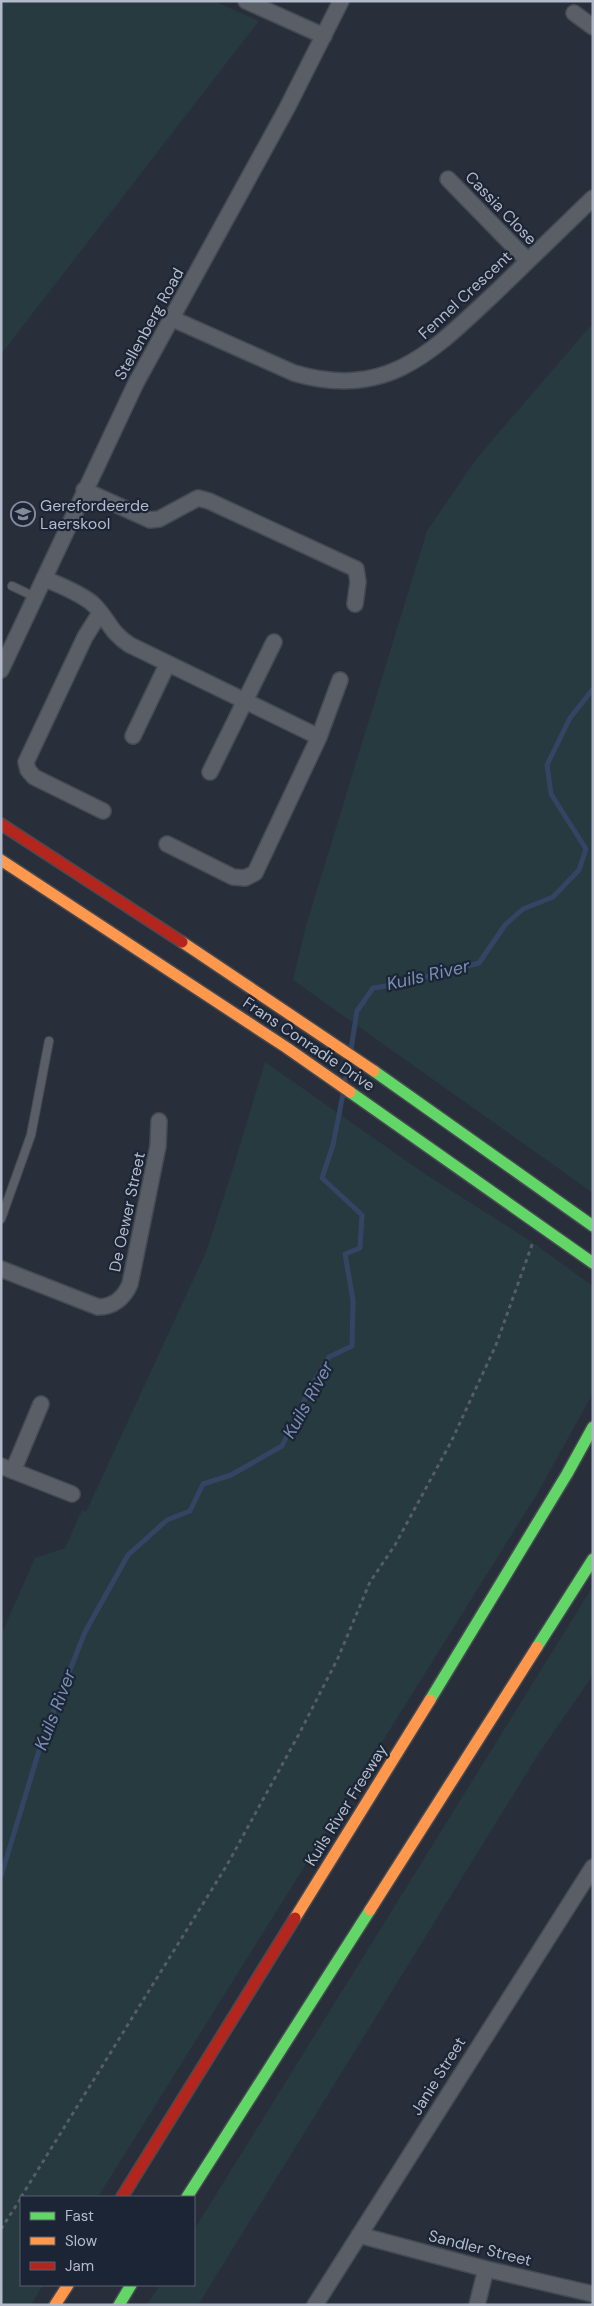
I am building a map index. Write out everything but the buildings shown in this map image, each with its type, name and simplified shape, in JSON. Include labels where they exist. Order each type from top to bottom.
[{"type":"main road","name":"Frans Conradie Drive","points":[[1,824],[99,886],[377,1072],[593,1226]]},
{"type":"main road","name":"Frans Conradie Drive","points":[[1,860],[127,941],[306,1061],[593,1263]]},
{"type":"main road","name":"Kuils River Freeway","points":[[123,2196],[428,1704],[567,1474],[593,1427]]},
{"type":"main road","points":[[188,2196],[593,1559]]},
{"type":"main road","points":[[55,2305],[67,2286]]},
{"type":"main road","points":[[119,2305],[131,2286]]},
{"type":"street","points":[[246,1],[324,36]]},
{"type":"street","name":"Stellenberg Road","points":[[1,670],[84,490],[136,383],[173,318],[341,1]]},
{"type":"street","points":[[574,13],[593,27]]},
{"type":"street","name":"Cassia Close","points":[[448,179],[528,261]]},
{"type":"street","name":"Fennel Crescent","points":[[173,318],[294,372],[320,379],[362,379],[402,368],[429,353],[455,331],[593,198]]},
{"type":"street","points":[[84,490],[148,520],[159,519],[198,498],[209,501],[356,569],[358,582],[354,604]]},
{"type":"street","points":[[44,578],[91,602],[118,637],[167,665],[319,737]]},
{"type":"street","points":[[100,613],[81,646],[26,762],[28,770],[34,777],[103,811]]},
{"type":"street","points":[[210,772],[274,642]]},
{"type":"street","points":[[133,736],[167,665]]},
{"type":"street","points":[[167,844],[234,877],[245,878],[252,876],[259,868],[319,737],[340,680]]},
{"type":"street","name":"De Oewer Street","points":[[1,1269],[98,1307],[108,1306],[118,1301],[130,1284],[158,1146],[159,1121]]},
{"type":"street","points":[[41,1404],[7,1469],[72,1494]]},
{"type":"street","name":"Janie Street","points":[[315,2305],[593,1867]]},
{"type":"street","name":"Sandler Street","points":[[359,2235],[486,2269],[593,2294]]},
{"type":"street","points":[[477,2305],[486,2269]]},
{"type":"lane","points":[[12,586],[35,597]]},
{"type":"lane","points":[[1,1219],[31,1135],[49,1041]]},
{"type":"path","points":[[22,2196],[227,1865],[299,1734],[338,1658],[370,1582],[395,1545],[451,1442],[496,1345],[532,1242]]},
{"type":"path","points":[[1,2229],[20,2199]]},
{"type":"shaded area","points":[[1,1],[214,1],[259,21],[1,354]]},
{"type":"shaded area","points":[[593,323],[593,1193],[293,980],[306,926],[427,531],[477,458]]},
{"type":"shaded area","points":[[265,1062],[425,1174],[532,1242],[593,1286],[593,1393],[537,1494],[99,2196],[20,2196],[20,2286],[42,2286],[31,2305],[1,2305],[1,1635],[35,1558],[65,1548],[82,1510],[86,1512],[206,1252]]},
{"type":"shaded area","points":[[593,1586],[593,1675],[539,1753],[198,2305],[147,2305],[159,2286],[195,2286],[195,2228]]},
{"type":"waterway","name":"Kuils River","points":[[351,1049],[357,1011],[373,988],[399,984],[479,963],[505,925],[523,909],[553,897],[579,870],[586,849],[551,794],[547,765],[570,718],[593,689]]},
{"type":"waterway","name":"Kuils River","points":[[345,1081],[349,1060]]},
{"type":"waterway","name":"Kuils River","points":[[1,1876],[42,1741],[85,1632],[128,1555],[167,1520],[190,1511],[203,1484],[231,1475],[282,1446],[312,1385],[329,1357],[352,1346],[353,1300],[345,1254],[360,1248],[362,1215],[322,1178],[333,1145],[343,1094]]},
{"type":"traffic: fast","points":[[374,1071],[593,1226]]},
{"type":"traffic: fast","points":[[350,1092],[593,1263]]},
{"type":"traffic: fast","points":[[430,1700],[567,1474],[593,1427]]},
{"type":"traffic: fast","points":[[537,1647],[593,1559]]},
{"type":"traffic: fast","points":[[188,2196],[370,1910]]},
{"type":"traffic: fast","points":[[119,2305],[130,2286]]},
{"type":"traffic: slow","points":[[1,860],[287,1048],[350,1092]]},
{"type":"traffic: slow","points":[[182,942],[374,1071]]},
{"type":"traffic: slow","points":[[370,1910],[537,1647]]},
{"type":"traffic: slow","points":[[295,1918],[430,1700]]},
{"type":"traffic: slow","points":[[55,2305],[67,2286]]},
{"type":"traffic: jam","points":[[1,824],[182,942]]},
{"type":"traffic: jam","points":[[123,2196],[295,1918]]},
{"type":"place","name":"Gerefordeerde Laerskool","points":[[23,514]]}]
